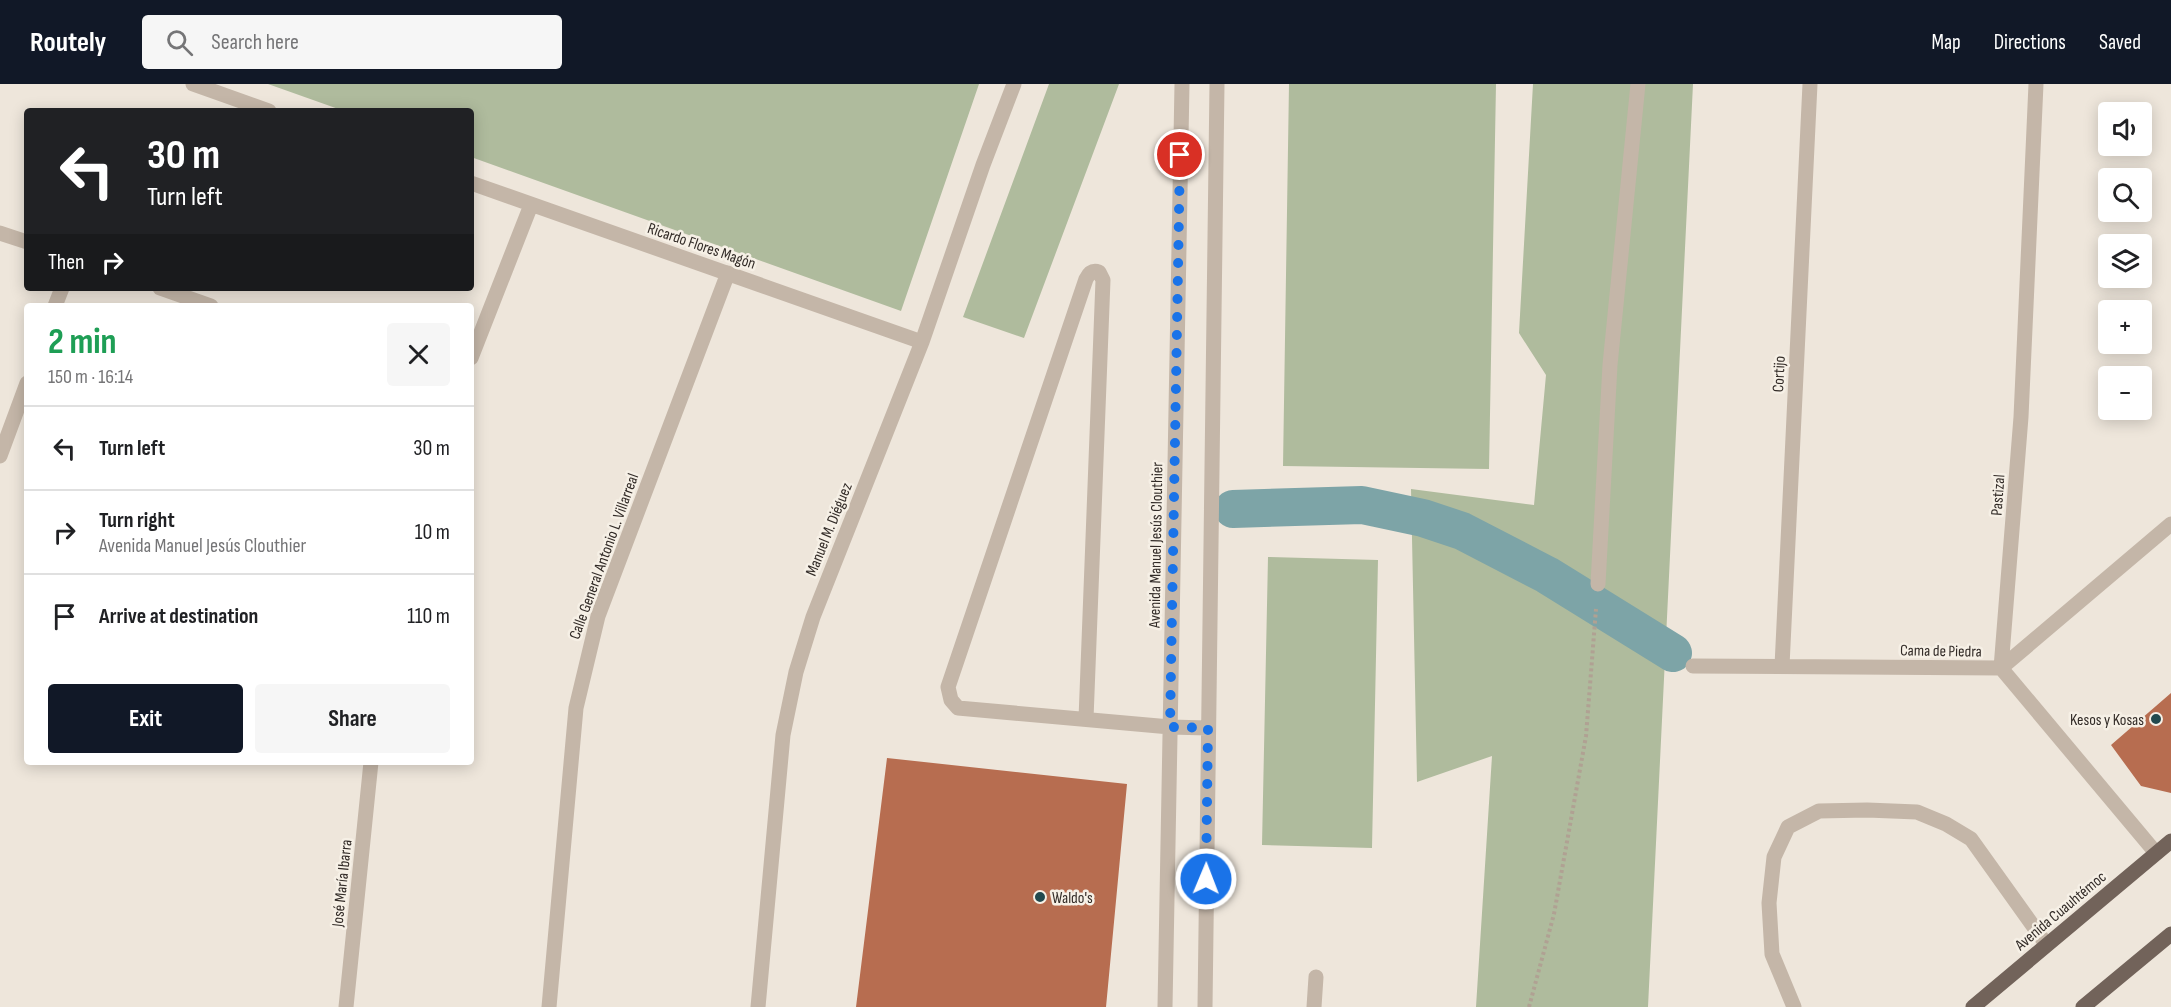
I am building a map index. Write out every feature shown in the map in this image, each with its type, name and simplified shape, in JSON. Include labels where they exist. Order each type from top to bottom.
[{"type":"main road","name":"Avenida Cuauhtémoc","points":[[1973,1007],[2171,841]]},
{"type":"main road","points":[[2083,1007],[2171,934]]},
{"type":"street","points":[[193,84],[261,108]]},
{"type":"street","name":"Manuel M. Diéguez","points":[[758,1007],[783,735],[796,672],[813,617],[922,342],[983,165],[1014,84]]},
{"type":"street","name":"Avenida Manuel Jesús Clouthier","points":[[1165,1007],[1182,84]]},
{"type":"street","points":[[1204,1007],[1217,84]]},
{"type":"street","points":[[1598,584],[1610,365],[1638,84]]},
{"type":"street","name":"Cortijo","points":[[1782,666],[1810,84]]},
{"type":"street","name":"Pastizal","points":[[2001,669],[2021,417],[2036,84]]},
{"type":"street","name":"Ricardo Flores Magón","points":[[474,184],[922,342]]},
{"type":"street","points":[[474,350],[531,205]]},
{"type":"street","points":[[0,233],[24,241]]},
{"type":"street","points":[[1086,719],[1103,280],[1099,272],[1095,271],[1086,279],[948,687],[951,700],[958,708],[1170,727],[1208,728]]},
{"type":"street","name":"Calle General Antonio L. Villarreal","points":[[549,1007],[576,708],[586,660],[598,616],[728,273]]},
{"type":"street","points":[[168,291],[202,303]]},
{"type":"street","points":[[0,456],[24,391]]},
{"type":"street","name":"Cama de Piedra","points":[[1693,666],[2001,669],[2171,524]]},
{"type":"street","points":[[2001,669],[2156,853]]},
{"type":"street","name":"José María Ibarra","points":[[346,1007],[371,765]]},
{"type":"street","points":[[1794,1007],[1772,954],[1769,903],[1774,857],[1788,827],[1819,811],[1917,812],[1946,824],[1971,839],[2046,944]]},
{"type":"street","points":[[1314,1007],[1316,977]]},
{"type":"path","points":[[1529,1007],[1554,914],[1586,736],[1594,632]]},
{"type":"green space","points":[[268,84],[979,84],[901,311],[474,158],[474,108],[336,108]]},
{"type":"green space","points":[[1049,84],[1119,84],[1024,338],[963,317]]},
{"type":"green space","points":[[1289,84],[1496,84],[1489,469],[1283,466]]},
{"type":"green space","points":[[1533,84],[1693,84],[1648,1007],[1476,1007],[1492,756],[1417,782],[1411,489],[1534,505],[1546,375],[1519,333]]},
{"type":"green space","points":[[1268,557],[1378,560],[1372,848],[1262,845]]},
{"type":"building","name":"Kesos y Kosas","points":[[2171,693],[2171,793],[2141,786],[2111,745]]},
{"type":"building","points":[[887,758],[1127,784],[1106,1007],[856,1007]]},
{"type":"waterway","points":[[1233,509],[1362,505],[1423,518],[1462,531],[1547,575],[1673,653]]},
{"type":"place","name":"Kesos y Kosas","points":[[2156,719]]},
{"type":"place","name":"Waldo's","points":[[1040,897]]},
{"type":"route","points":[[1180,155],[1170,727],[1208,728],[1206,879]]}]
